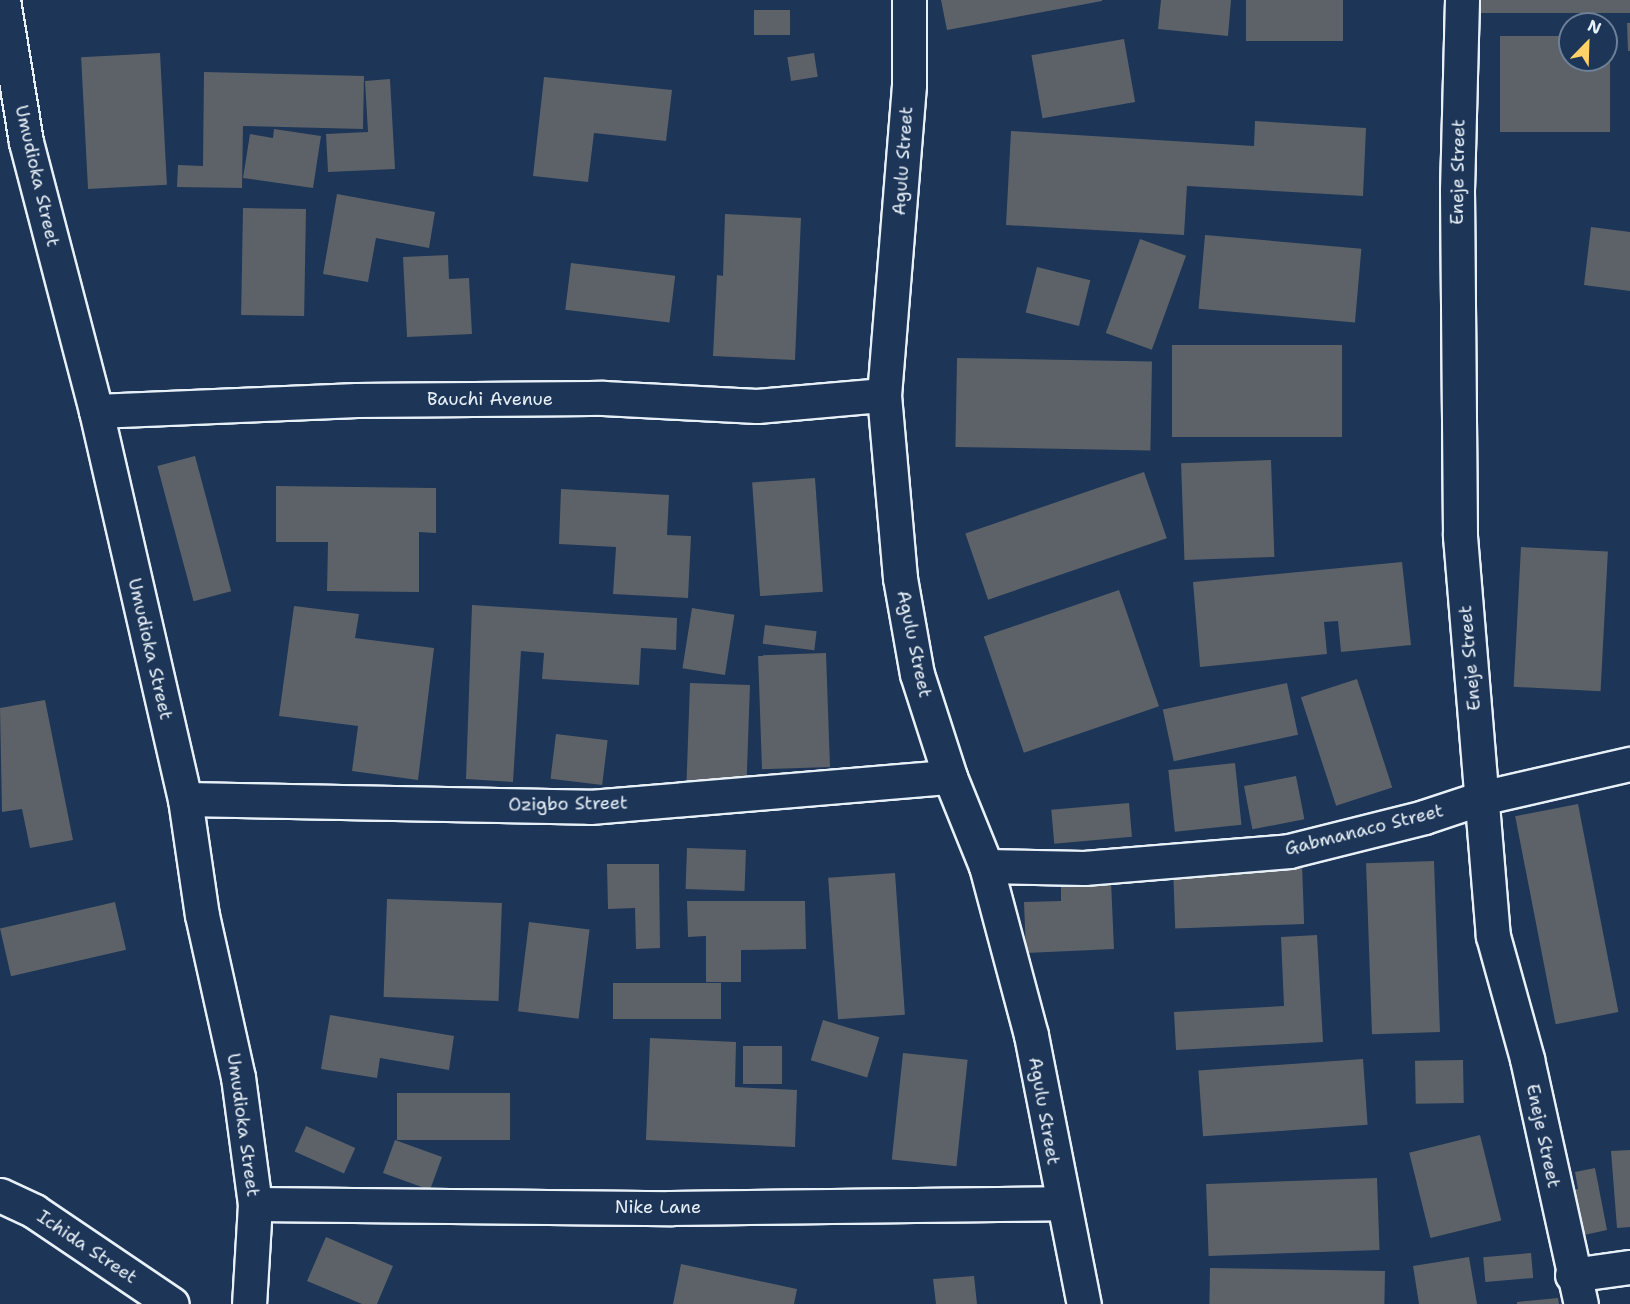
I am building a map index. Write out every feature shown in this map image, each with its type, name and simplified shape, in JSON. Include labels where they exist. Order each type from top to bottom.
[{"type":"street","name":"Umudioka Street","points":[[10,0],[26,142],[96,411],[185,798],[202,915],[238,1077],[255,1204],[249,1304]]},
{"type":"street","name":"Agulu Street","points":[[909,0],[909,85],[885,395],[900,578],[916,674],[950,777],[986,866],[1031,1035],[1061,1203],[1084,1304]]},
{"type":"street","name":"Eneje Street","points":[[1462,0],[1457,190],[1460,536],[1492,936],[1527,1059],[1576,1289]]},
{"type":"street","name":"Bauchi Avenue","points":[[96,411],[357,399],[603,398],[757,406],[885,395]]},
{"type":"street","name":"Gabmanaco Street","points":[[986,866],[1084,868],[1289,851],[1424,818],[1481,798],[1630,764]]},
{"type":"street","name":"Ozigbo Street","points":[[185,798],[590,807],[950,777]]},
{"type":"street","name":"Ichida Street","points":[[0,1195],[34,1211],[171,1304]]},
{"type":"street","name":"Nike Lane","points":[[255,1204],[670,1208],[1061,1203]]},
{"type":"street","points":[[1576,1289],[1630,1267]]},
{"type":"building","points":[[941,0],[1102,0],[1102,1],[947,30]]},
{"type":"building","points":[[1161,0],[1231,0],[1228,36],[1158,29]]},
{"type":"building","points":[[1246,0],[1343,0],[1343,41],[1246,41]]},
{"type":"building","points":[[1466,0],[1630,0],[1630,13],[1466,13]]},
{"type":"building","points":[[754,10],[790,10],[790,35],[754,35]]},
{"type":"building","points":[[1627,23],[1630,23],[1630,51],[1628,51]]},
{"type":"building","points":[[1500,36],[1558,36],[1558,72],[1610,72],[1610,132],[1500,132]]},
{"type":"building","points":[[1124,39],[1135,102],[1043,118],[1031,55]]},
{"type":"building","points":[[160,53],[167,185],[88,189],[81,57]]},
{"type":"building","points":[[814,53],[818,77],[791,81],[787,57]]},
{"type":"building","points":[[204,72],[364,76],[363,129],[243,126],[242,188],[177,187],[178,165],[203,166]]},
{"type":"building","points":[[544,77],[672,90],[666,141],[594,133],[588,182],[533,176]]},
{"type":"building","points":[[390,79],[395,169],[328,172],[326,134],[368,132],[365,81]]},
{"type":"building","points":[[1255,121],[1366,128],[1363,196],[1187,186],[1184,235],[1006,225],[1011,131],[1254,146]]},
{"type":"building","points":[[274,129],[321,136],[313,188],[243,178],[250,134],[273,138]]},
{"type":"building","points":[[337,194],[435,212],[429,248],[376,238],[368,282],[323,274]]},
{"type":"building","points":[[243,208],[306,209],[304,316],[241,315]]},
{"type":"building","points":[[725,214],[801,218],[795,360],[713,356],[717,275],[723,276]]},
{"type":"building","points":[[1591,227],[1630,232],[1630,291],[1584,285]]},
{"type":"building","points":[[1205,235],[1361,249],[1355,322],[1199,309]]},
{"type":"building","points":[[1140,239],[1186,256],[1152,350],[1106,333]]},
{"type":"building","points":[[448,255],[449,279],[469,278],[472,334],[407,337],[403,257]]},
{"type":"building","points":[[571,263],[675,276],[669,322],[565,310]]},
{"type":"building","points":[[1037,267],[1090,280],[1079,326],[1026,313]]},
{"type":"building","points":[[1172,345],[1342,345],[1342,437],[1172,437]]},
{"type":"building","points":[[957,358],[1152,361],[1150,450],[955,447]]},
{"type":"building","points":[[195,456],[231,591],[194,601],[157,466]]},
{"type":"building","points":[[1271,460],[1274,557],[1184,560],[1181,463]]},
{"type":"building","points":[[1144,472],[1167,538],[988,600],[965,534]]},
{"type":"building","points":[[815,478],[823,592],[760,596],[752,482]]},
{"type":"building","points":[[276,486],[436,488],[436,533],[419,532],[419,592],[327,591],[328,542],[276,542]]},
{"type":"building","points":[[561,489],[669,495],[667,535],[691,536],[688,598],[613,594],[616,547],[559,544]]},
{"type":"building","points":[[1521,547],[1608,552],[1601,691],[1514,687]]},
{"type":"building","points":[[1402,562],[1411,645],[1341,652],[1338,621],[1324,622],[1327,654],[1200,667],[1193,582]]},
{"type":"building","points":[[1119,590],[1159,706],[1024,753],[984,637]]},
{"type":"building","points":[[472,605],[677,618],[676,650],[641,648],[639,685],[542,679],[544,653],[521,651],[513,782],[466,779]]},
{"type":"building","points":[[294,606],[359,614],[355,638],[434,648],[418,780],[352,771],[358,726],[279,716]]},
{"type":"building","points":[[692,608],[734,615],[725,675],[682,668]]},
{"type":"building","points":[[765,625],[817,631],[814,650],[763,644]]},
{"type":"building","points":[[826,653],[830,767],[762,769],[758,655]]},
{"type":"building","points":[[1357,679],[1392,787],[1336,806],[1301,697]]},
{"type":"building","points":[[690,683],[750,685],[746,791],[686,789]]},
{"type":"building","points":[[1287,683],[1298,735],[1174,761],[1163,709]]},
{"type":"building","points":[[45,700],[73,840],[30,848],[22,809],[2,812],[0,708]]},
{"type":"building","points":[[556,734],[608,740],[602,785],[551,779]]},
{"type":"building","points":[[1235,763],[1241,825],[1175,832],[1168,770]]},
{"type":"building","points":[[1296,776],[1304,819],[1252,829],[1244,786]]},
{"type":"building","points":[[1129,803],[1132,837],[1054,844],[1051,810]]},
{"type":"building","points":[[1578,804],[1618,1012],[1556,1024],[1515,816]]},
{"type":"building","points":[[687,848],[746,850],[745,891],[686,889]]},
{"type":"building","points":[[1434,861],[1440,1032],[1372,1034],[1366,863]]},
{"type":"building","points":[[1302,863],[1304,924],[1175,928],[1173,868]]},
{"type":"building","points":[[607,864],[659,864],[660,948],[636,949],[635,908],[608,909]]},
{"type":"building","points":[[895,873],[905,1015],[838,1019],[828,878]]},
{"type":"building","points":[[1111,881],[1114,949],[1026,953],[1024,902],[1061,901],[1061,883]]},
{"type":"building","points":[[387,899],[502,903],[499,1001],[384,997]]},
{"type":"building","points":[[687,901],[805,901],[806,949],[741,950],[741,982],[706,982],[706,936],[688,937]]},
{"type":"building","points":[[115,902],[126,950],[11,976],[0,929]]},
{"type":"building","points":[[529,922],[590,929],[579,1019],[518,1011]]},
{"type":"building","points":[[1317,935],[1323,1042],[1176,1050],[1174,1012],[1284,1006],[1281,937]]},
{"type":"building","points":[[613,983],[721,983],[721,1019],[613,1019]]},
{"type":"building","points":[[330,1015],[454,1036],[449,1070],[380,1058],[377,1078],[321,1069]]},
{"type":"building","points":[[823,1020],[879,1037],[867,1077],[811,1060]]},
{"type":"building","points":[[650,1038],[736,1042],[735,1087],[797,1090],[795,1147],[646,1140]]},
{"type":"building","points":[[743,1046],[782,1046],[782,1084],[743,1084]]},
{"type":"building","points":[[903,1053],[968,1060],[956,1166],[892,1159]]},
{"type":"building","points":[[1363,1059],[1368,1125],[1203,1136],[1198,1071]]},
{"type":"building","points":[[1463,1060],[1464,1103],[1416,1104],[1415,1061]]},
{"type":"building","points":[[397,1093],[510,1093],[510,1140],[397,1140]]},
{"type":"building","points":[[306,1126],[355,1148],[344,1174],[295,1152]]},
{"type":"building","points":[[1480,1135],[1501,1220],[1430,1238],[1409,1153]]},
{"type":"building","points":[[395,1140],[442,1157],[430,1190],[383,1173]]},
{"type":"building","points":[[1630,1150],[1630,1227],[1617,1228],[1611,1151]]},
{"type":"building","points":[[1595,1168],[1607,1230],[1575,1237],[1566,1191],[1578,1189],[1575,1172]]},
{"type":"building","points":[[1377,1178],[1380,1250],[1209,1256],[1206,1184]]},
{"type":"building","points":[[326,1237],[393,1266],[377,1304],[362,1304],[307,1281]]},
{"type":"building","points":[[1531,1253],[1533,1278],[1485,1282],[1483,1257]]},
{"type":"building","points":[[1469,1257],[1477,1304],[1419,1304],[1413,1266]]},
{"type":"building","points":[[681,1264],[797,1289],[794,1304],[673,1304]]},
{"type":"building","points":[[1210,1268],[1385,1271],[1384,1304],[1209,1304]]},
{"type":"building","points":[[974,1276],[977,1304],[936,1304],[933,1279]]},
{"type":"building","points":[[1558,1298],[1559,1304],[1517,1304],[1517,1302]]}]
